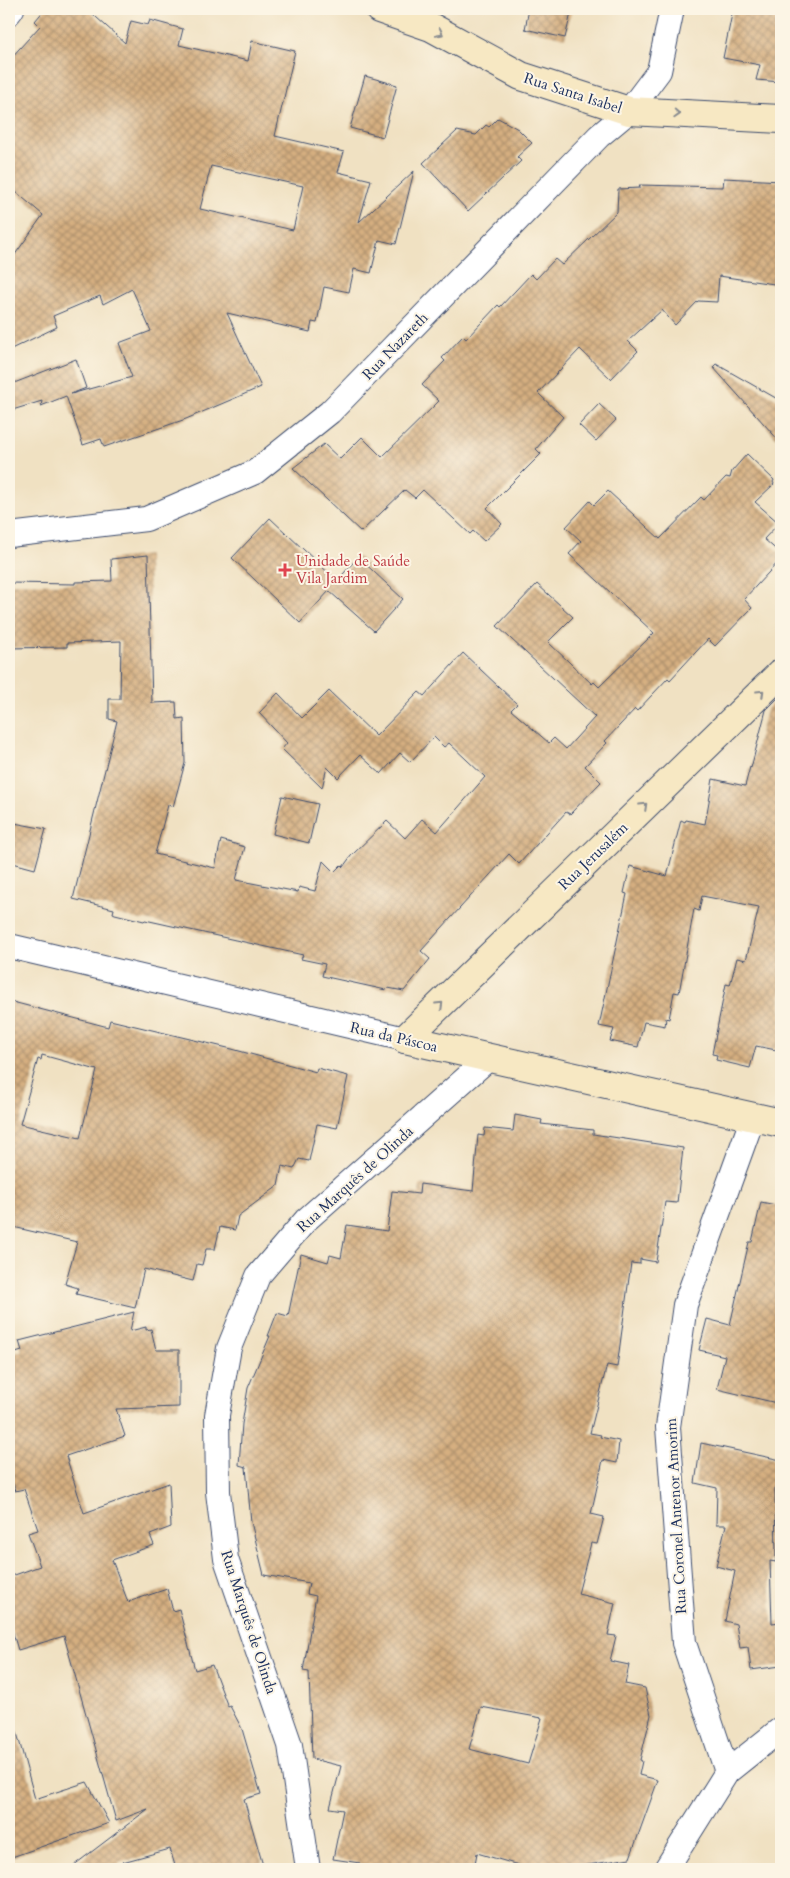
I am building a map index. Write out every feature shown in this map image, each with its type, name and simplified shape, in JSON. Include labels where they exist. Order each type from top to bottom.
[{"type":"street","points":[[9,13],[12,9]]},
{"type":"street","name":"Rua Santa Isabel","points":[[379,9],[431,27],[521,76],[628,111],[781,119]]},
{"type":"street","name":"Rua Nazareth","points":[[9,535],[146,519],[255,472],[330,412],[599,136],[628,111],[659,70],[672,9]]},
{"type":"street","name":"Rua Jerusalém","points":[[405,1040],[781,673]]},
{"type":"street","name":"Rua da Páscoa","points":[[9,946],[405,1040],[781,1123]]},
{"type":"street","name":"Rua Marquês de Olinda","points":[[308,1869],[290,1746],[226,1559],[218,1492],[217,1415],[229,1348],[258,1276],[306,1220],[489,1058]]},
{"type":"street","name":"Rua Coronel Antenor Amorim","points":[[727,1772],[684,1642],[668,1427],[685,1305],[753,1117]]},
{"type":"street","points":[[666,1869],[727,1772],[781,1729]]},
{"type":"building","points":[[45,9],[87,9],[125,43],[131,21],[148,25],[150,20],[183,29],[179,45],[248,61],[252,41],[295,51],[275,136],[344,152],[338,172],[371,180],[359,222],[414,171],[396,244],[379,240],[371,273],[354,269],[349,292],[324,287],[317,323],[312,322],[310,332],[227,313],[261,387],[186,419],[104,447],[101,439],[83,445],[66,396],[41,406],[42,401],[9,411],[9,385],[76,359],[86,388],[71,394],[132,377],[119,343],[151,331],[132,289],[103,304],[100,296],[53,316],[57,327],[9,350],[9,263],[43,215],[9,186],[9,60],[40,26],[35,21]],"holes":[[[211,166],[303,186],[293,230],[200,209]]]},
{"type":"building","points":[[529,9],[572,9],[565,38],[525,29]]},
{"type":"building","points":[[733,9],[779,9],[778,13],[781,13],[781,82],[756,80],[760,65],[723,58]]},
{"type":"building","points":[[365,76],[397,85],[383,137],[350,128]]},
{"type":"building","points":[[498,118],[518,129],[532,143],[517,157],[521,161],[468,211],[423,163],[457,131],[476,135],[486,125],[489,127]]},
{"type":"building","points":[[724,178],[781,181],[781,285],[719,276],[717,302],[698,301],[675,325],[662,310],[628,341],[638,351],[611,379],[580,349],[538,393],[563,417],[536,449],[541,454],[487,508],[502,524],[484,541],[473,531],[470,534],[423,490],[415,498],[405,490],[361,532],[293,468],[324,444],[340,459],[362,437],[382,457],[439,401],[422,385],[445,361],[442,358],[463,336],[466,339],[498,305],[500,307],[531,274],[536,279],[555,259],[562,265],[617,212],[618,189],[640,188],[639,185],[723,187]]},
{"type":"building","points":[[716,364],[781,401],[781,443],[713,367]]},
{"type":"building","points":[[599,404],[616,420],[596,441],[579,425]]},
{"type":"building","points":[[747,454],[774,480],[774,484],[755,502],[779,523],[764,539],[781,554],[781,559],[744,599],[752,608],[715,646],[708,639],[670,680],[668,678],[605,741],[607,743],[585,766],[601,782],[570,814],[566,812],[519,864],[509,854],[421,951],[430,959],[404,991],[388,988],[386,990],[322,976],[325,964],[301,959],[303,955],[115,914],[113,913],[114,909],[73,899],[117,721],[109,719],[109,699],[120,699],[121,641],[67,643],[67,647],[9,648],[9,583],[75,584],[75,582],[112,581],[111,559],[148,555],[152,703],[176,702],[177,719],[184,718],[185,763],[173,807],[168,805],[155,854],[215,868],[221,840],[245,847],[236,880],[298,892],[299,887],[315,891],[323,861],[334,872],[341,865],[343,867],[351,856],[387,821],[405,838],[422,819],[437,832],[485,777],[449,743],[444,747],[434,737],[410,762],[400,753],[381,774],[360,755],[338,778],[327,767],[322,788],[282,749],[287,743],[259,713],[278,693],[302,718],[329,691],[376,736],[419,692],[424,696],[463,653],[517,704],[511,710],[549,743],[554,738],[566,749],[595,717],[497,626],[537,584],[573,617],[548,642],[592,684],[594,682],[599,687],[654,633],[569,554],[581,541],[566,527],[590,501],[594,505],[608,491],[660,539],[701,497],[704,500],[726,477],[730,478],[732,471]]},
{"type":"building","name":"Unidade de Saúde Vila Jardim","points":[[270,518],[337,581],[358,557],[403,599],[374,631],[329,591],[300,623],[232,558]]},
{"type":"building","points":[[781,695],[781,1051],[756,1046],[750,1068],[716,1060],[717,1055],[712,1054],[726,984],[730,985],[737,958],[746,960],[759,907],[702,896],[699,911],[694,909],[679,993],[674,992],[669,1019],[666,1018],[665,1026],[644,1022],[638,1047],[610,1041],[614,1029],[599,1026],[627,894],[624,893],[630,866],[667,876],[681,820],[705,824],[713,779],[745,786],[766,710]]},
{"type":"building","points":[[282,796],[318,804],[309,843],[273,834]]},
{"type":"building","points":[[9,822],[46,829],[35,869],[9,862]]},
{"type":"building","points":[[9,1001],[108,1027],[110,1020],[232,1049],[316,1072],[317,1068],[348,1076],[337,1128],[317,1124],[309,1161],[299,1159],[294,1169],[282,1166],[278,1186],[238,1216],[235,1230],[220,1227],[215,1249],[206,1249],[202,1265],[197,1264],[193,1281],[144,1269],[135,1308],[76,1294],[78,1288],[65,1284],[77,1242],[9,1226]],"holes":[[[42,1055],[97,1070],[80,1138],[20,1124],[38,1059],[41,1060]]]},
{"type":"building","points":[[515,1115],[542,1120],[541,1124],[593,1130],[593,1134],[683,1148],[677,1203],[665,1202],[656,1262],[640,1259],[640,1264],[631,1263],[617,1367],[607,1365],[590,1433],[619,1441],[617,1463],[603,1460],[591,1514],[604,1517],[597,1544],[591,1543],[578,1594],[615,1603],[608,1635],[616,1636],[610,1661],[629,1665],[625,1684],[645,1688],[651,1715],[640,1760],[642,1761],[639,1775],[658,1780],[630,1858],[564,1869],[532,1869],[477,1853],[474,1869],[359,1869],[360,1863],[333,1859],[343,1810],[330,1808],[341,1766],[312,1759],[309,1672],[303,1671],[316,1596],[307,1594],[309,1583],[264,1575],[251,1522],[246,1467],[239,1465],[242,1424],[248,1388],[270,1336],[268,1336],[277,1313],[288,1316],[301,1254],[328,1262],[330,1255],[341,1258],[347,1225],[387,1231],[392,1191],[419,1194],[420,1184],[473,1191],[478,1135],[484,1136],[485,1128],[513,1131]],"holes":[[[481,1707],[542,1718],[528,1764],[469,1749]]]},
{"type":"building","points":[[761,1202],[781,1206],[781,1404],[717,1389],[725,1356],[699,1350],[707,1319],[730,1325],[749,1242],[752,1242]]},
{"type":"building","points":[[134,1312],[130,1331],[146,1327],[146,1330],[151,1329],[156,1350],[179,1350],[179,1407],[116,1409],[125,1436],[66,1456],[84,1513],[169,1483],[171,1527],[150,1535],[154,1545],[112,1560],[128,1602],[167,1589],[173,1611],[179,1609],[195,1670],[212,1665],[228,1707],[230,1706],[242,1729],[261,1794],[244,1799],[264,1869],[176,1869],[170,1849],[119,1863],[121,1869],[69,1869],[148,1809],[116,1821],[64,1636],[18,1650],[9,1626],[9,1577],[40,1566],[28,1533],[38,1530],[24,1489],[15,1491],[9,1471],[9,1355],[22,1351],[19,1341]]},
{"type":"building","points":[[701,1443],[781,1460],[781,1487],[775,1486],[776,1562],[770,1561],[772,1623],[781,1622],[781,1666],[751,1670],[748,1647],[740,1648],[736,1624],[725,1621],[735,1571],[716,1566],[726,1525],[716,1525],[717,1488],[695,1483]]},
{"type":"building","points":[[16,1729],[35,1799],[87,1782],[109,1823],[9,1858],[9,1730]]},
{"type":"place","name":"Unidade de Saúde Vila Jardim","points":[[285,570]]}]
